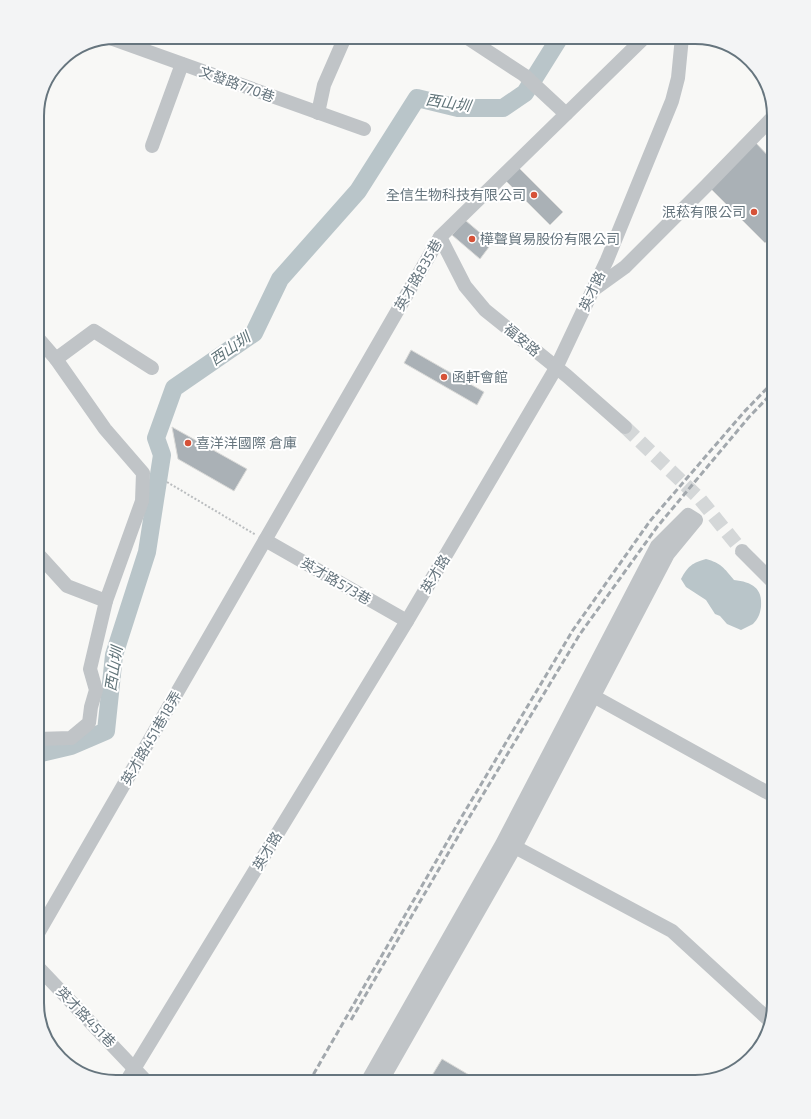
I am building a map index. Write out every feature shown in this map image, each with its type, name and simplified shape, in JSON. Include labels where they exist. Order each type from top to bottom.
[{"type":"street","name":"文發路770巷","points":[[127,44],[364,130]]},
{"type":"street","points":[[318,113],[324,85],[342,44]]},
{"type":"street","points":[[477,44],[524,75],[566,114]]},
{"type":"street","name":"英才路835巷","points":[[265,540],[440,237],[638,44]]},
{"type":"street","name":"英才路","points":[[131,1075],[407,621],[556,368],[607,260],[672,101],[678,78],[681,44]]},
{"type":"street","points":[[152,146],[182,64]]},
{"type":"street","points":[[592,290],[625,267],[767,123]]},
{"type":"street","name":"福安路","points":[[440,237],[465,286],[485,310],[625,427]]},
{"type":"street","points":[[56,359],[94,331],[152,368]]},
{"type":"street","points":[[44,345],[56,359],[105,430],[143,473],[142,501],[106,600],[90,669],[96,690],[91,707],[89,723],[71,738],[44,739]]},
{"type":"street","points":[[385,1075],[588,693],[668,554],[696,520],[688,515],[657,546],[588,693]]},
{"type":"street","name":"英才路573巷","points":[[265,540],[407,621]]},
{"type":"street","name":"英才路451巷18弄","points":[[44,923],[265,540]]},
{"type":"street","points":[[742,551],[767,576]]},
{"type":"street","points":[[44,561],[67,586],[106,600]]},
{"type":"street","points":[[588,693],[767,792]]},
{"type":"street","points":[[508,845],[672,930],[765,1017]]},
{"type":"street","points":[[371,1075],[508,845]]},
{"type":"street","name":"英才路451巷","points":[[44,973],[141,1075]]},
{"type":"path","points":[[167,482],[265,540]]},
{"type":"shaded area","points":[[706,559],[722,566],[734,580],[751,584],[758,591],[761,600],[761,607],[760,612],[753,624],[741,630],[727,624],[720,616],[715,614],[706,600],[686,587],[681,579],[686,571],[697,562]]},
{"type":"building","name":"泯菘有限公司","points":[[755,142],[767,155],[767,241],[765,243],[711,189]]},
{"type":"building","name":"全信生物科技有限公司","points":[[517,166],[563,212],[550,225],[504,179]]},
{"type":"building","name":"樺聲貿易股份有限公司","points":[[465,220],[492,243],[480,259],[452,235]]},
{"type":"building","name":"函軒會館","points":[[411,350],[484,392],[477,405],[404,363]]},
{"type":"building","name":"喜洋洋國際 倉庫","points":[[172,427],[247,469],[234,491],[178,459]]},
{"type":"building","points":[[442,1059],[469,1075],[432,1075]]},
{"type":"waterway","name":"西山圳","points":[[44,752],[71,746],[106,731],[114,655],[147,552],[162,455],[156,438],[174,388],[254,333],[280,279],[358,191],[417,98],[458,108],[503,108],[525,93],[556,44]]},
{"type":"tunnel","points":[[625,427],[700,499],[742,551]]},
{"type":"railway","points":[[313,1075],[461,818],[573,630],[650,521],[744,412],[767,388]]},
{"type":"railway","points":[[351,1020],[467,821],[580,634],[657,527],[749,417],[767,398]]},
{"type":"place","name":"全信生物科技有限公司","points":[[534,195]]},
{"type":"place","name":"泯菘有限公司","points":[[754,212]]},
{"type":"place","name":"樺聲貿易股份有限公司","points":[[472,239]]},
{"type":"place","name":"函軒會館","points":[[444,377]]},
{"type":"place","name":"喜洋洋國際 倉庫","points":[[188,443]]}]
